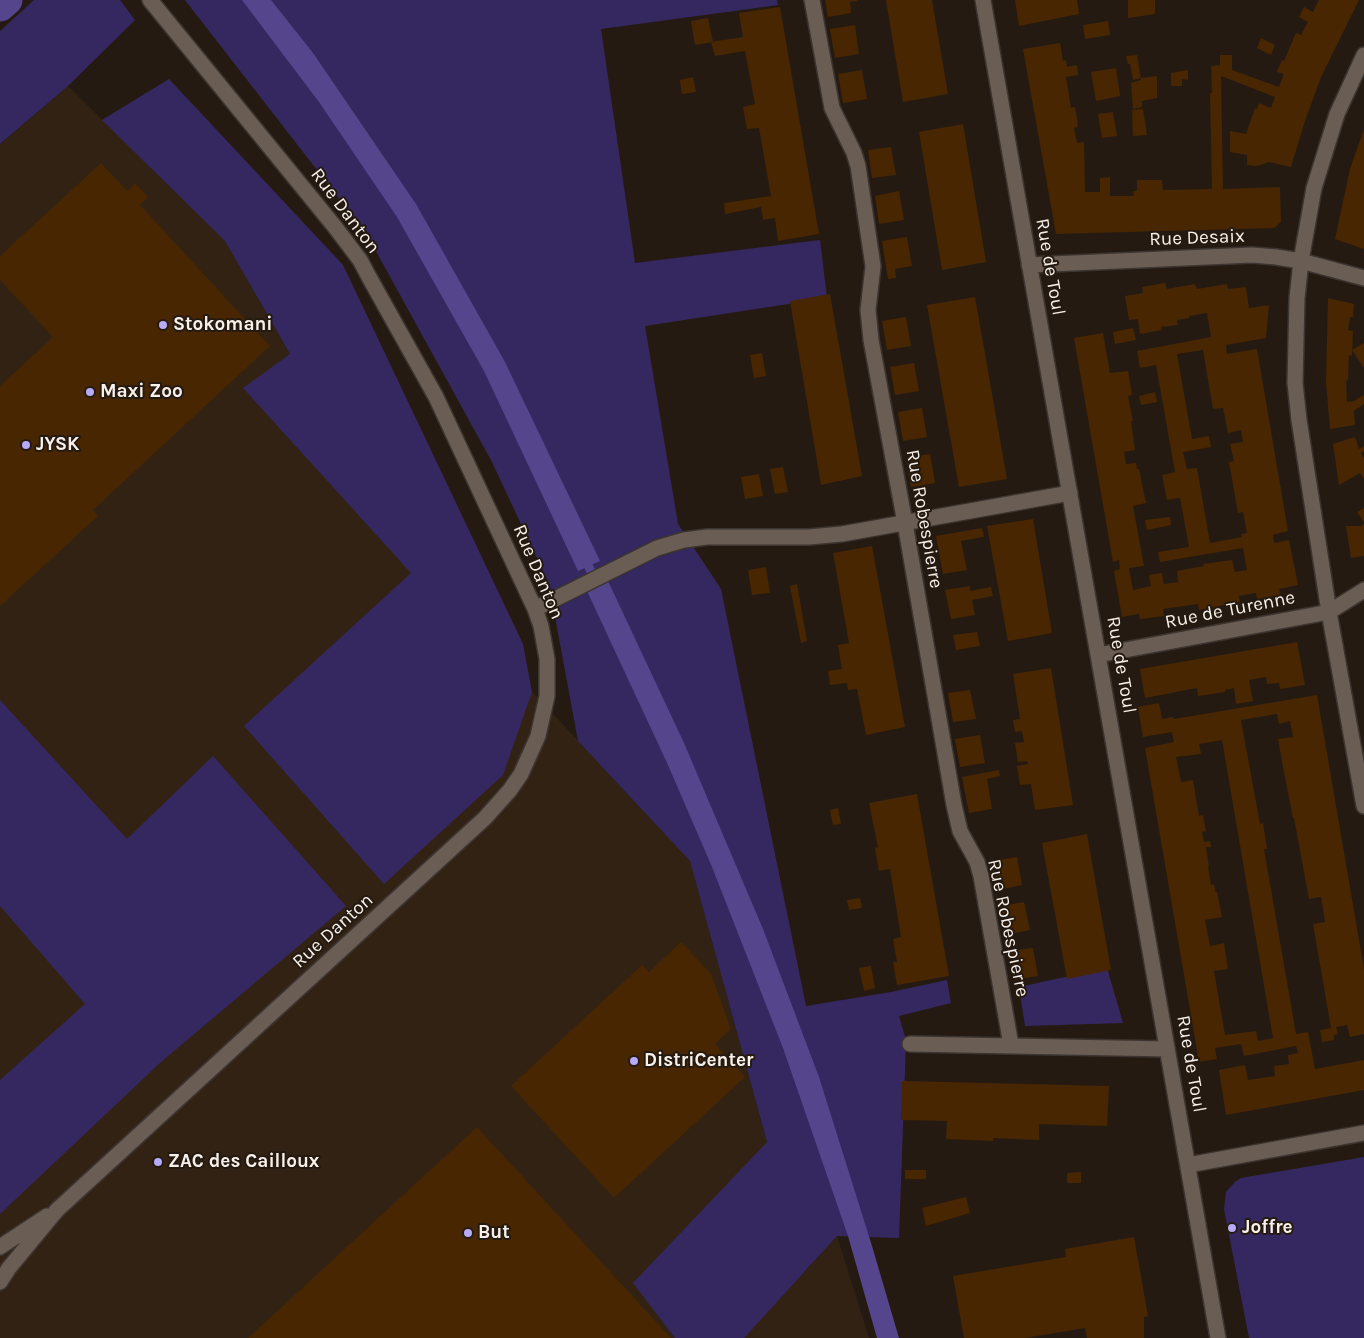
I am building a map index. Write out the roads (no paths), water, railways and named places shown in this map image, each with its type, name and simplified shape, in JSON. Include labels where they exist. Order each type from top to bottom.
[{"type":"street","name":"Rue Danton","points":[[0,1282],[9,1268],[57,1210],[478,825],[510,790],[521,774],[538,736],[546,696],[547,659],[541,626],[535,609],[436,397],[360,260],[150,0]]},
{"type":"street","name":"Rue Robespierre","points":[[812,0],[832,108],[854,153],[858,166],[874,266],[868,310],[870,340],[905,523],[954,805],[960,830],[977,862],[981,876],[1010,1045]]},
{"type":"street","name":"Rue de Toul","points":[[983,0],[1218,1338]]},
{"type":"street","points":[[1364,55],[1337,114],[1314,188],[1301,261],[1297,298],[1295,383],[1329,612],[1364,806]]},
{"type":"street","name":"Rue Desaix","points":[[1029,265],[1252,256],[1301,261],[1364,278]]},
{"type":"street","points":[[535,609],[615,568],[667,544],[684,540],[707,537],[810,537],[842,534],[1070,493]]},
{"type":"street","name":"Rue de Turenne","points":[[1098,655],[1329,612],[1364,590]]},
{"type":"street","points":[[910,1044],[1167,1049]]},
{"type":"street","points":[[1188,1165],[1364,1133]]},
{"type":"street","name":"Rue Danton","points":[[0,1247],[57,1210]]},
{"type":"waterway","points":[[0,6],[7,0]]},
{"type":"waterway","points":[[584,556],[596,583]]},
{"type":"place","name":"Stokomani","points":[[163,325]]},
{"type":"place","name":"Maxi Zoo","points":[[90,392]]},
{"type":"place","name":"JYSK","points":[[26,445]]},
{"type":"place","name":"DistriCenter","points":[[634,1061]]},
{"type":"place","name":"ZAC des Cailloux","points":[[158,1162]]},
{"type":"place","name":"Joffre","points":[[1232,1228]]},
{"type":"place","name":"But","points":[[468,1233]]}]
